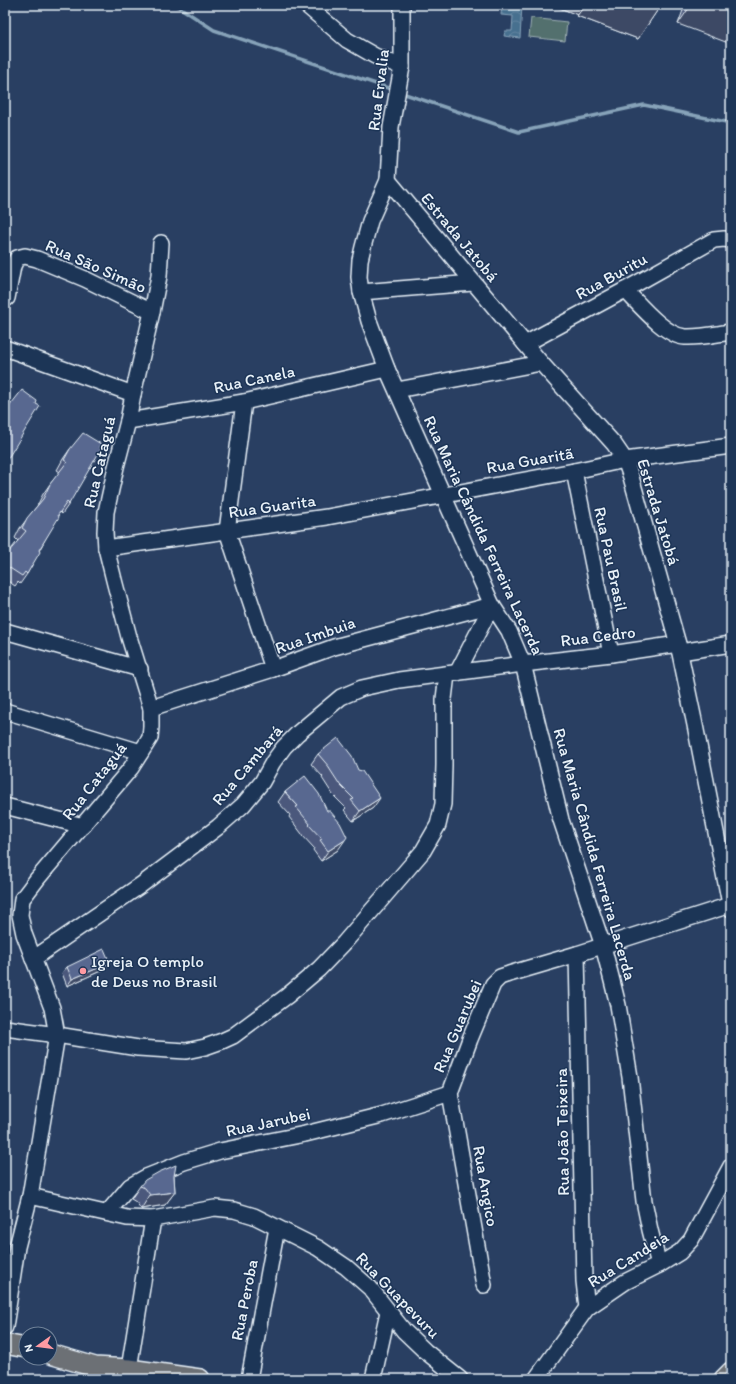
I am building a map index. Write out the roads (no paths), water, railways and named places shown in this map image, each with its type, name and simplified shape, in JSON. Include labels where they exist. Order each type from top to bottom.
[{"type":"main road","points":[[5,1344],[18,1346]]},
{"type":"main road","points":[[58,1356],[95,1367],[200,1379]]},
{"type":"main road","points":[[724,1379],[731,1372]]},
{"type":"street","points":[[306,5],[347,40],[375,56],[402,67]]},
{"type":"street","name":"Rua Ervalia","points":[[388,180],[391,127],[402,67],[402,5]]},
{"type":"street","name":"Estrada Jatobá","points":[[388,180],[541,363],[614,444],[625,460],[679,648],[696,726],[731,907]]},
{"type":"street","name":"Rua Maria Cândida Ferreira Lacerda","points":[[388,180],[370,222],[360,260],[361,292],[368,321],[387,369],[492,605],[509,631],[523,664],[561,820],[603,946],[618,1006],[630,1077],[644,1201],[659,1264]]},
{"type":"street","name":"Rua Buritu","points":[[525,344],[714,240],[731,240]]},
{"type":"street","name":"Rua Cataguá","points":[[5,1327],[11,1247],[30,1196],[57,1035],[52,1008],[24,934],[20,915],[22,899],[126,774],[150,738],[151,708],[129,637],[106,548],[105,532],[106,512],[128,422],[152,312],[159,276],[162,243]]},
{"type":"street","name":"Rua São Simão","points":[[7,298],[13,266],[17,258],[25,256],[37,259],[85,279],[152,312]]},
{"type":"street","points":[[361,292],[473,283]]},
{"type":"street","points":[[625,290],[651,316],[668,330],[684,337],[731,332]]},
{"type":"street","points":[[5,348],[133,394]]},
{"type":"street","points":[[397,390],[541,363]]},
{"type":"street","name":"Rua Canela","points":[[128,422],[244,402],[387,369]]},
{"type":"street","points":[[244,402],[228,532],[273,669]]},
{"type":"street","points":[[625,460],[731,446]]},
{"type":"street","name":"Rua Guaritã","points":[[443,495],[625,460]]},
{"type":"street","name":"Rua Pau Brasil","points":[[574,471],[611,654]]},
{"type":"street","name":"Rua Guarita","points":[[106,548],[327,517],[443,495]]},
{"type":"street","points":[[5,1028],[138,1048],[186,1051],[205,1047],[233,1036],[280,1001],[319,969],[366,918],[423,851],[438,825],[443,804],[444,699],[452,674],[492,605]]},
{"type":"street","name":"Rua Imbuia","points":[[151,708],[273,669],[334,647],[492,605]]},
{"type":"street","points":[[5,631],[140,669]]},
{"type":"street","name":"Rua Cedro","points":[[452,674],[611,654],[731,644]]},
{"type":"street","name":"Rua Cambará","points":[[33,959],[141,885],[218,827],[243,805],[262,782],[273,762],[289,742],[341,697],[362,688],[377,684],[427,676],[452,674]]},
{"type":"street","points":[[5,711],[141,752]]},
{"type":"street","points":[[5,806],[83,826]]},
{"type":"street","name":"Rua Guarubei","points":[[450,1093],[470,1039],[493,984],[500,977],[731,907]]},
{"type":"street","name":"Rua João Teixeira","points":[[577,954],[584,1281],[587,1308]]},
{"type":"street","name":"Rua Jarubei","points":[[107,1213],[130,1186],[146,1176],[184,1162],[220,1151],[305,1134],[374,1117],[450,1093]]},
{"type":"street","name":"Rua Angico","points":[[450,1093],[484,1285]]},
{"type":"street","name":"Rua Candeia","points":[[536,1379],[587,1308],[625,1282],[680,1252],[691,1240],[731,1166]]},
{"type":"street","name":"Rua Guapevuru","points":[[30,1196],[127,1218],[153,1219],[215,1208],[234,1210],[254,1216],[318,1248],[346,1266],[370,1288],[404,1331],[425,1351],[460,1379]]},
{"type":"street","points":[[136,1372],[153,1219]]},
{"type":"street","name":"Rua Peroba","points":[[249,1379],[277,1228]]},
{"type":"street","points":[[373,1379],[388,1312]]},
{"type":"water","points":[[502,5],[522,5],[520,38],[504,36],[505,31],[512,31],[513,16],[501,15]]},
{"type":"waterway","points":[[176,5],[214,30],[394,90]]},
{"type":"waterway","points":[[402,93],[519,132],[644,105],[731,123]]},
{"type":"place","name":"Igreja O templo de Deus no Brasil","points":[[83,971]]}]
